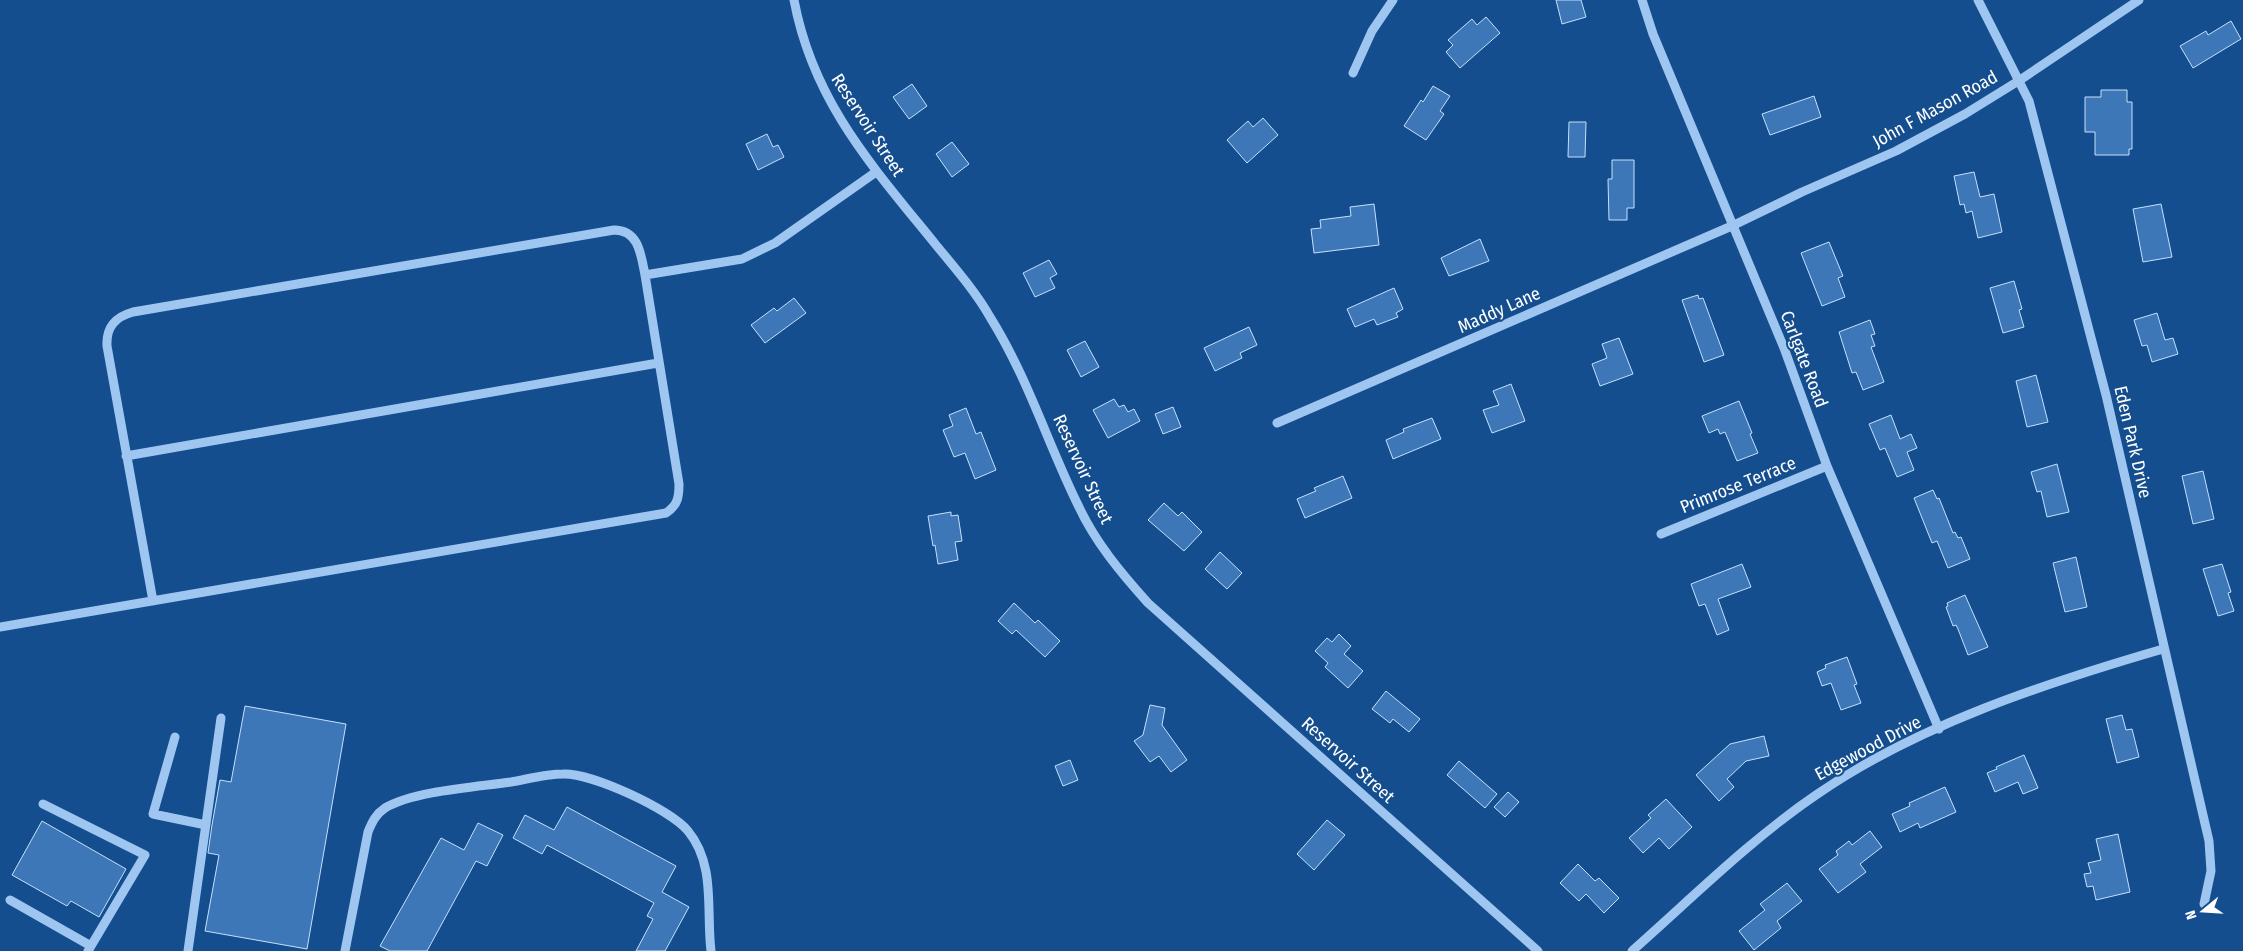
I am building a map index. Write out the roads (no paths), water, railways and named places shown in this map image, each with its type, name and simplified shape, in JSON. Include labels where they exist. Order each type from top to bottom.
[{"type":"street","name":"Reservoir Street","points":[[794,0],[808,54],[820,84],[834,109],[876,172],[967,284],[989,315],[1013,356],[1078,506],[1093,533],[1129,581],[1148,603],[1538,951]]},
{"type":"street","points":[[1353,73],[1372,31],[1393,0]]},
{"type":"street","name":"Carlgate Road","points":[[1642,0],[1653,34],[1784,348],[1827,466],[1939,729]]},
{"type":"street","name":"Eden Park Drive","points":[[1978,0],[2029,101],[2106,395],[2163,649],[2209,841],[2211,871],[2204,904]]},
{"type":"street","name":"John F Mason Road","points":[[1734,225],[1802,192],[1896,151],[1965,114],[2020,80],[2139,0]]},
{"type":"street","points":[[645,275],[753,255],[775,243],[876,172]]},
{"type":"street","name":"Maddy Lane","points":[[1277,423],[1734,225]]},
{"type":"street","points":[[0,627],[152,601],[666,513],[675,507],[679,497],[680,484],[658,363],[645,275],[640,251],[635,239],[627,232],[614,230],[124,314],[116,318],[106,336],[152,601]]},
{"type":"street","points":[[126,456],[658,363]]},
{"type":"street","name":"Primrose Terrace","points":[[1661,534],[1827,466]]},
{"type":"street","name":"Edgewood Drive","points":[[1632,951],[1738,857],[1796,809],[1868,764],[1939,729],[2030,690],[2163,649]]},
{"type":"street","points":[[188,951],[221,718]]},
{"type":"street","points":[[175,737],[153,814],[206,825]]},
{"type":"street","points":[[345,951],[368,832],[375,817],[385,808],[432,794],[563,774],[593,778],[620,789],[675,819],[688,830],[704,858],[707,875],[711,951]]},
{"type":"street","points":[[10,900],[90,948],[145,855],[43,804]]}]
